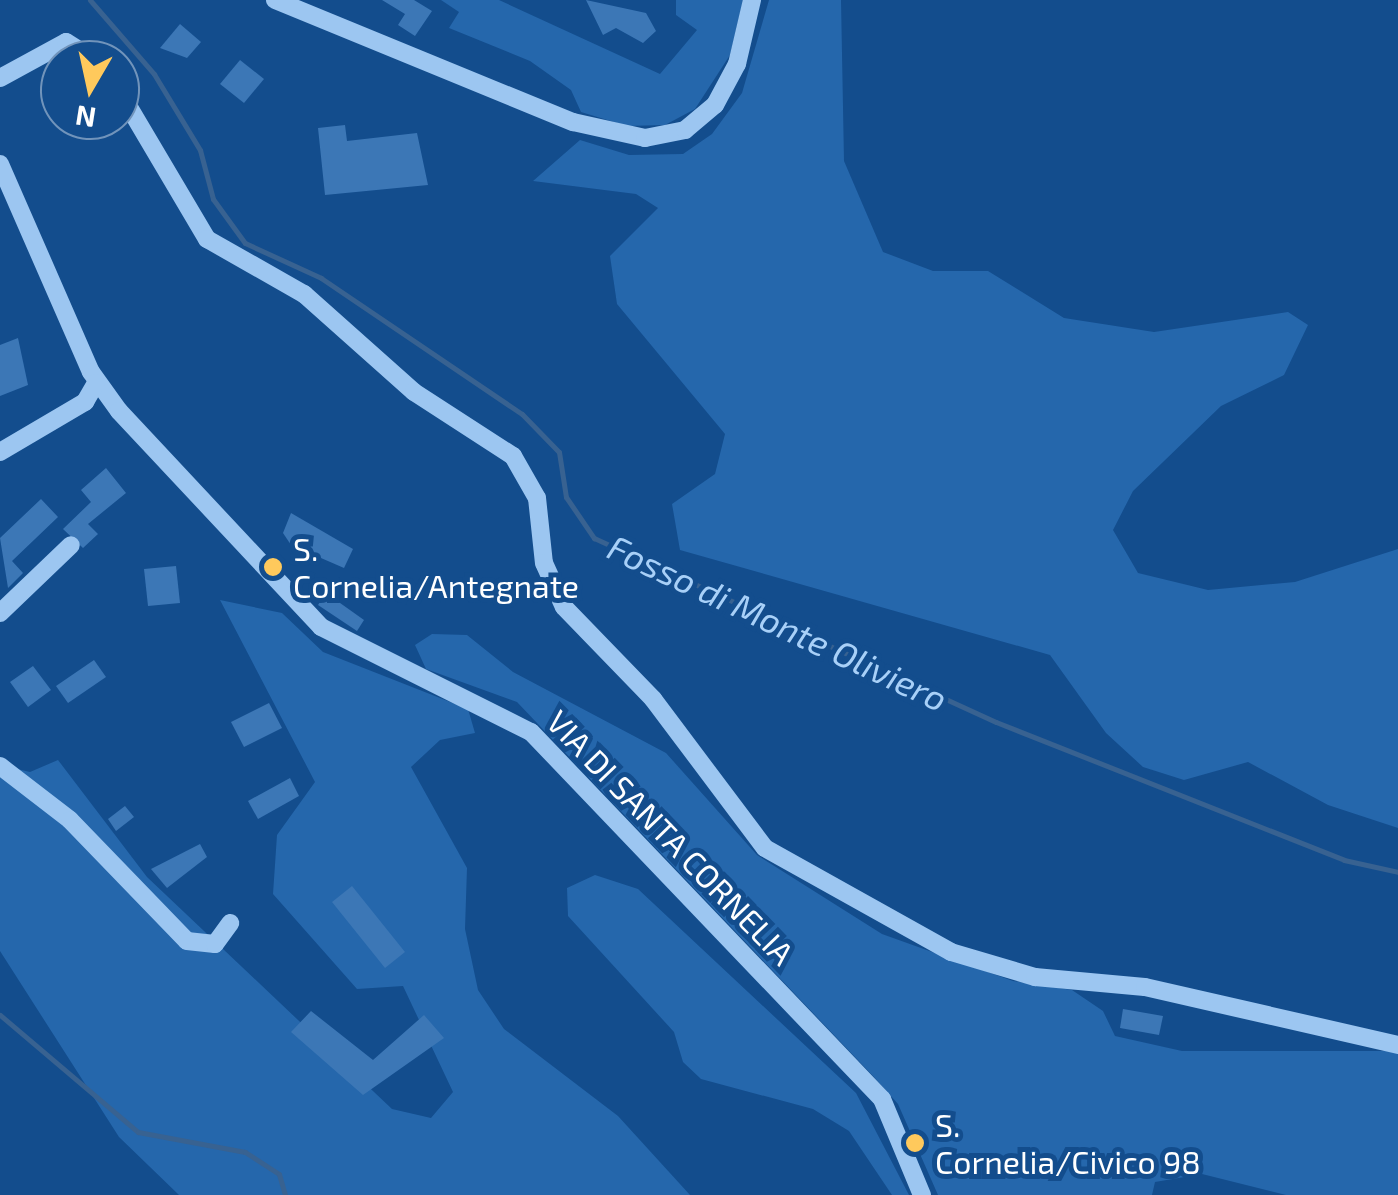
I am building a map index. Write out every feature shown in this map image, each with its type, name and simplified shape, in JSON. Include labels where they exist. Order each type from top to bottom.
[{"type":"street","points":[[275,0],[573,122],[645,138],[685,130],[715,106],[737,64],[752,0]]},
{"type":"street","points":[[0,78],[40,56]]},
{"type":"street","points":[[140,125],[208,239],[304,294],[414,392],[513,456],[537,498],[544,563],[564,607],[653,699],[765,848],[879,919],[968,957],[1398,1045]]},
{"type":"street","name":"VIA DI SANTA CORNELIA","points":[[0,164],[96,382],[321,627],[531,732],[882,1100],[922,1195]]},
{"type":"street","points":[[0,452],[86,402],[96,382]]},
{"type":"street","points":[[0,613],[71,545]]},
{"type":"street","points":[[0,766],[70,820],[187,941],[215,944],[230,923]]},
{"type":"shaded area","points":[[441,0],[499,0],[660,74],[697,30],[676,15],[676,0],[743,0],[730,55],[695,109],[665,125],[627,126],[581,112],[571,90],[530,61],[449,28],[459,12]]},
{"type":"shaded area","points":[[769,0],[841,0],[844,161],[883,252],[933,271],[988,271],[1064,318],[1154,332],[1288,312],[1308,325],[1284,375],[1221,406],[1133,491],[1113,530],[1138,573],[1208,590],[1295,582],[1398,549],[1398,828],[1328,805],[1248,762],[1184,780],[1143,767],[1106,733],[1050,655],[680,550],[672,504],[715,474],[725,434],[617,304],[610,256],[658,208],[636,194],[533,181],[580,140],[629,155],[683,154],[712,134],[742,93]]},
{"type":"shaded area","points":[[220,600],[282,613],[323,652],[468,709],[475,733],[440,740],[411,767],[467,868],[465,929],[478,990],[504,1029],[618,1116],[690,1195],[179,1195],[119,1137],[0,951],[0,765],[30,772],[58,760],[147,877],[392,1109],[431,1118],[453,1092],[403,986],[357,989],[273,894],[277,835],[315,782]]},
{"type":"shaded area","points":[[432,634],[467,635],[513,672],[666,753],[757,855],[882,934],[1013,981],[1072,990],[1103,1011],[1115,1036],[1182,1051],[1398,1051],[1398,1195],[1286,1195],[1202,1174],[1155,1182],[1152,1195],[938,1195],[898,1104],[873,1076],[517,702],[426,669],[415,645]]},
{"type":"shaded area","points":[[595,875],[638,889],[856,1093],[909,1195],[892,1195],[849,1131],[813,1109],[701,1079],[683,1062],[674,1032],[568,916],[567,888]]},
{"type":"building","points":[[382,0],[414,0],[432,11],[415,36],[398,25],[405,14]]},
{"type":"building","points":[[586,0],[646,13],[656,31],[643,43],[616,28],[603,35]]},
{"type":"building","points":[[180,24],[201,42],[187,58],[160,48]]},
{"type":"building","points":[[240,60],[264,79],[244,103],[220,84]]},
{"type":"building","points":[[345,125],[347,141],[417,133],[428,185],[325,195],[318,128]]},
{"type":"building","points":[[18,338],[28,385],[0,396],[0,345]]},
{"type":"building","points":[[106,468],[126,493],[88,524],[98,534],[83,548],[63,529],[91,502],[81,490]]},
{"type":"building","points":[[41,499],[58,517],[12,561],[23,573],[8,588],[0,538]]},
{"type":"building","points":[[291,513],[353,549],[344,568],[291,545],[283,533]]},
{"type":"building","points":[[176,566],[180,603],[148,606],[144,569]]},
{"type":"building","points":[[326,593],[364,620],[357,631],[318,605]]},
{"type":"building","points":[[94,660],[106,677],[68,703],[56,686]]},
{"type":"building","points":[[33,666],[51,690],[28,707],[10,682]]},
{"type":"building","points":[[269,703],[282,728],[244,747],[231,722]]},
{"type":"building","points":[[290,778],[299,796],[258,819],[248,801]]},
{"type":"building","points":[[125,806],[134,817],[116,831],[108,819]]},
{"type":"building","points":[[200,844],[207,857],[167,888],[151,869]]},
{"type":"building","points":[[352,886],[405,952],[385,968],[332,902]]},
{"type":"building","points":[[1123,1009],[1163,1016],[1159,1035],[1120,1028]]},
{"type":"building","points":[[311,1011],[373,1060],[424,1015],[444,1038],[363,1095],[291,1032]]},
{"type":"waterway","name":"Fosso di Monte Oliviero","points":[[90,0],[154,74],[200,150],[213,199],[245,243],[321,278],[522,414],[559,452],[566,497],[594,538],[996,722],[1344,860],[1398,872]]},
{"type":"waterway","points":[[0,1015],[138,1132],[245,1152],[279,1174],[285,1195]]},
{"type":"place","name":"S. Cornelia/Antegnate","points":[[273,567]]},
{"type":"place","name":"S. Cornelia/Civico 98","points":[[915,1143]]}]
